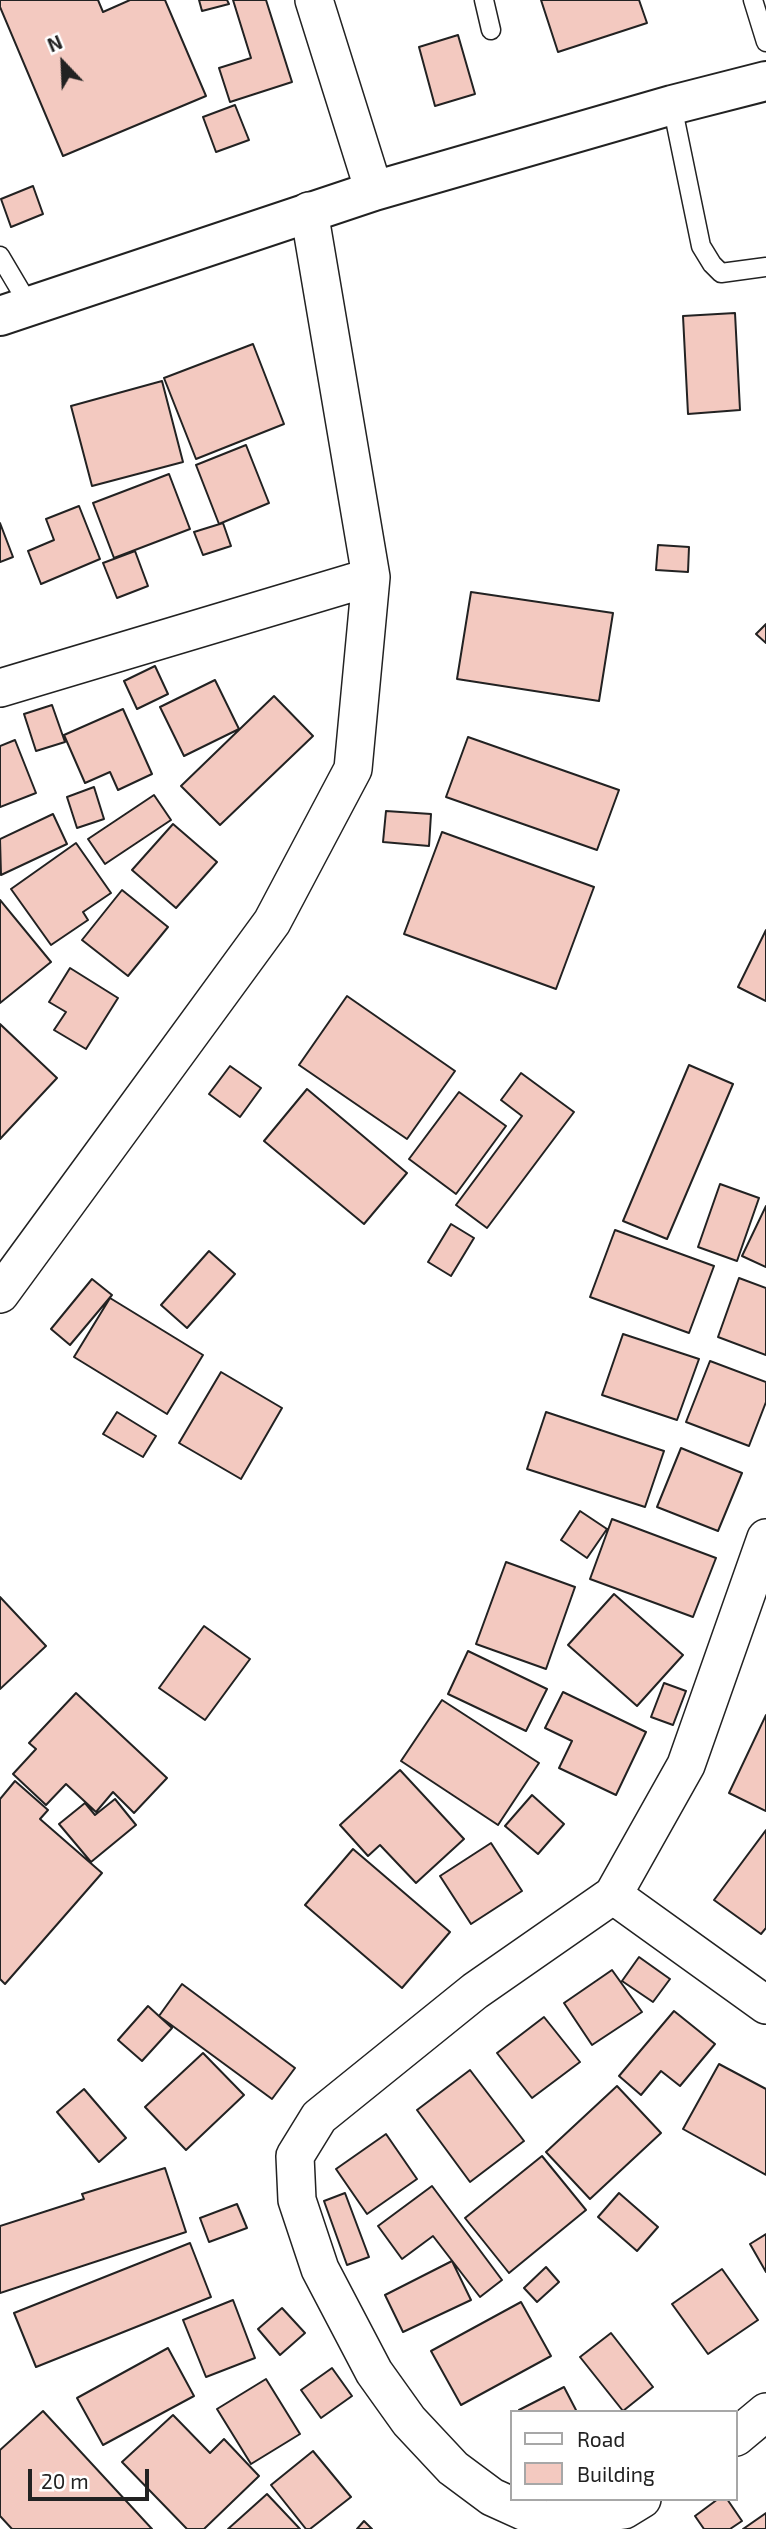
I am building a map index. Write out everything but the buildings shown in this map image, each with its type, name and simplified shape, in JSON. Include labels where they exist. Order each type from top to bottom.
[{"type":"main road","points":[[14,311],[374,191],[672,105],[766,81]]},
{"type":"street","points":[[314,0],[374,191]]},
{"type":"street","points":[[2,1288],[272,922],[353,769],[371,577],[309,211]]},
{"type":"street","points":[[0,688],[371,577]]},
{"type":"street","points":[[639,2501],[624,2510],[543,2520],[492,2497],[453,2468],[409,2421],[374,2372],[320,2269],[297,2200],[295,2156],[319,2117],[475,1991],[613,1895],[686,1765],[753,1614],[766,1538]]},
{"type":"street","points":[[613,1895],[766,2005]]},
{"type":"street","points":[[738,2435],[766,2412]]},
{"type":"lane","points":[[484,0],[491,30]]},
{"type":"lane","points":[[753,0],[766,42]]},
{"type":"lane","points":[[672,105],[705,256],[721,272],[766,267]]},
{"type":"lane","points":[[0,256],[14,311]]}]
